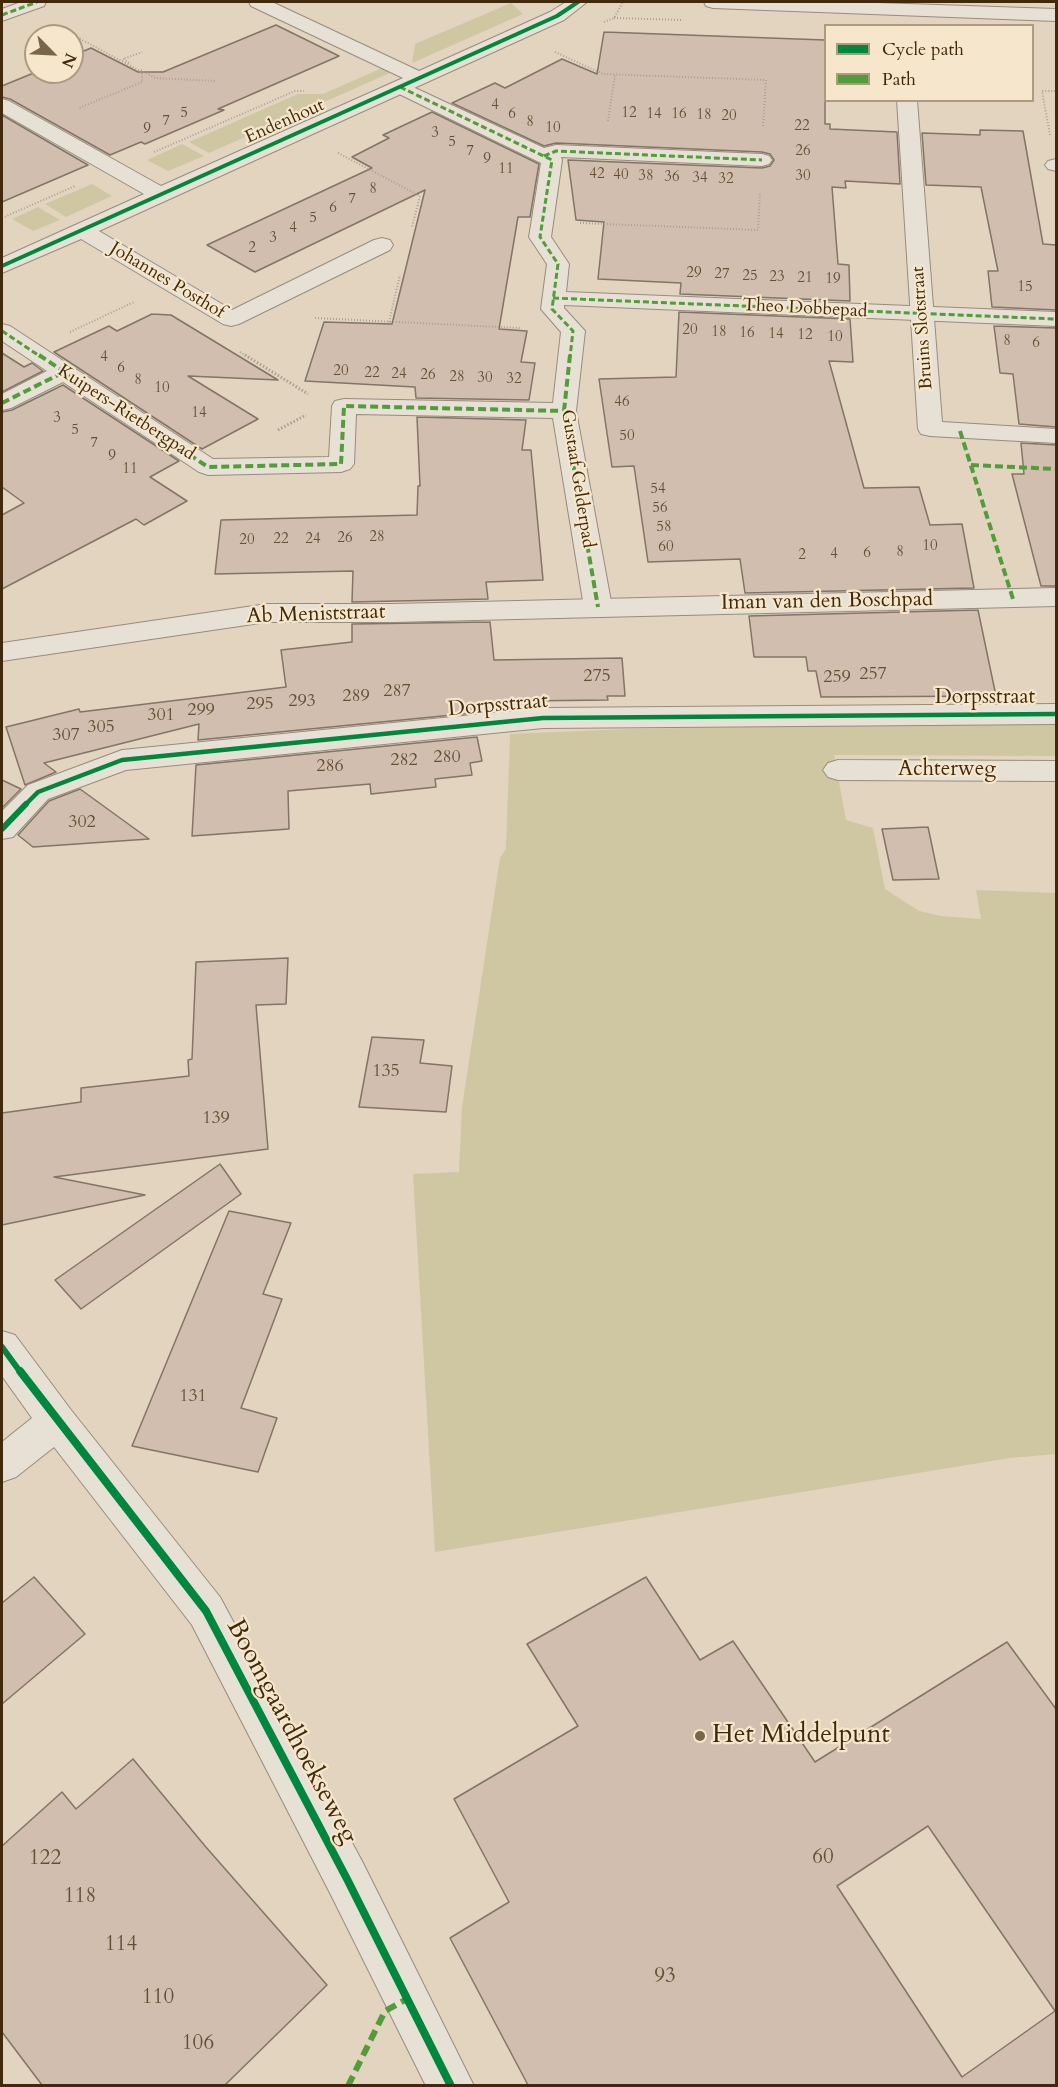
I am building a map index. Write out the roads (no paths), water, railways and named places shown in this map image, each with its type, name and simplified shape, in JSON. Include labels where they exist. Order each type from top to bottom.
[{"type":"street","points":[[258,2],[552,159],[540,237],[558,264],[554,298]]},
{"type":"street","name":"Endenhout","points":[[2,266],[557,16],[578,2]]},
{"type":"street","points":[[713,2],[901,17],[1056,15]]},
{"type":"street","points":[[2,15],[29,5]]},
{"type":"street","name":"Bruins Slotstraat","points":[[907,102],[930,429],[1056,436]]},
{"type":"street","points":[[2,105],[161,195]]},
{"type":"street","points":[[544,156],[556,151],[762,160]]},
{"type":"street","name":"Johannes Posthof","points":[[82,230],[231,319],[382,245]]},
{"type":"street","name":"Theo Dobbepad","points":[[554,298],[1056,319]]},
{"type":"street","name":"Gustaaf Gelderpad","points":[[554,298],[552,309],[573,331],[564,411],[598,607]]},
{"type":"street","name":"Kuipers-Rietbergpad","points":[[2,331],[208,467],[341,464],[344,406],[564,411]]},
{"type":"street","points":[[2,403],[64,372]]},
{"type":"street","name":"Iman van den Boschpad","points":[[598,607],[1056,597]]},
{"type":"street","name":"Ab Meniststraat","points":[[2,652],[267,613],[393,613],[598,607]]},
{"type":"street","name":"Dorpsstraat","points":[[2,829],[38,792],[122,760],[543,718],[1056,714]]},
{"type":"street","name":"Achterweg","points":[[838,770],[1056,771]]},
{"type":"street","points":[[2,1347],[57,1422],[2,1464]]},
{"type":"street","name":"Boomgaardhoekseweg","points":[[57,1422],[206,1611],[347,1879],[451,2085]]},
{"type":"place","name":"Het Middelpunt","points":[[700,1736]]}]
